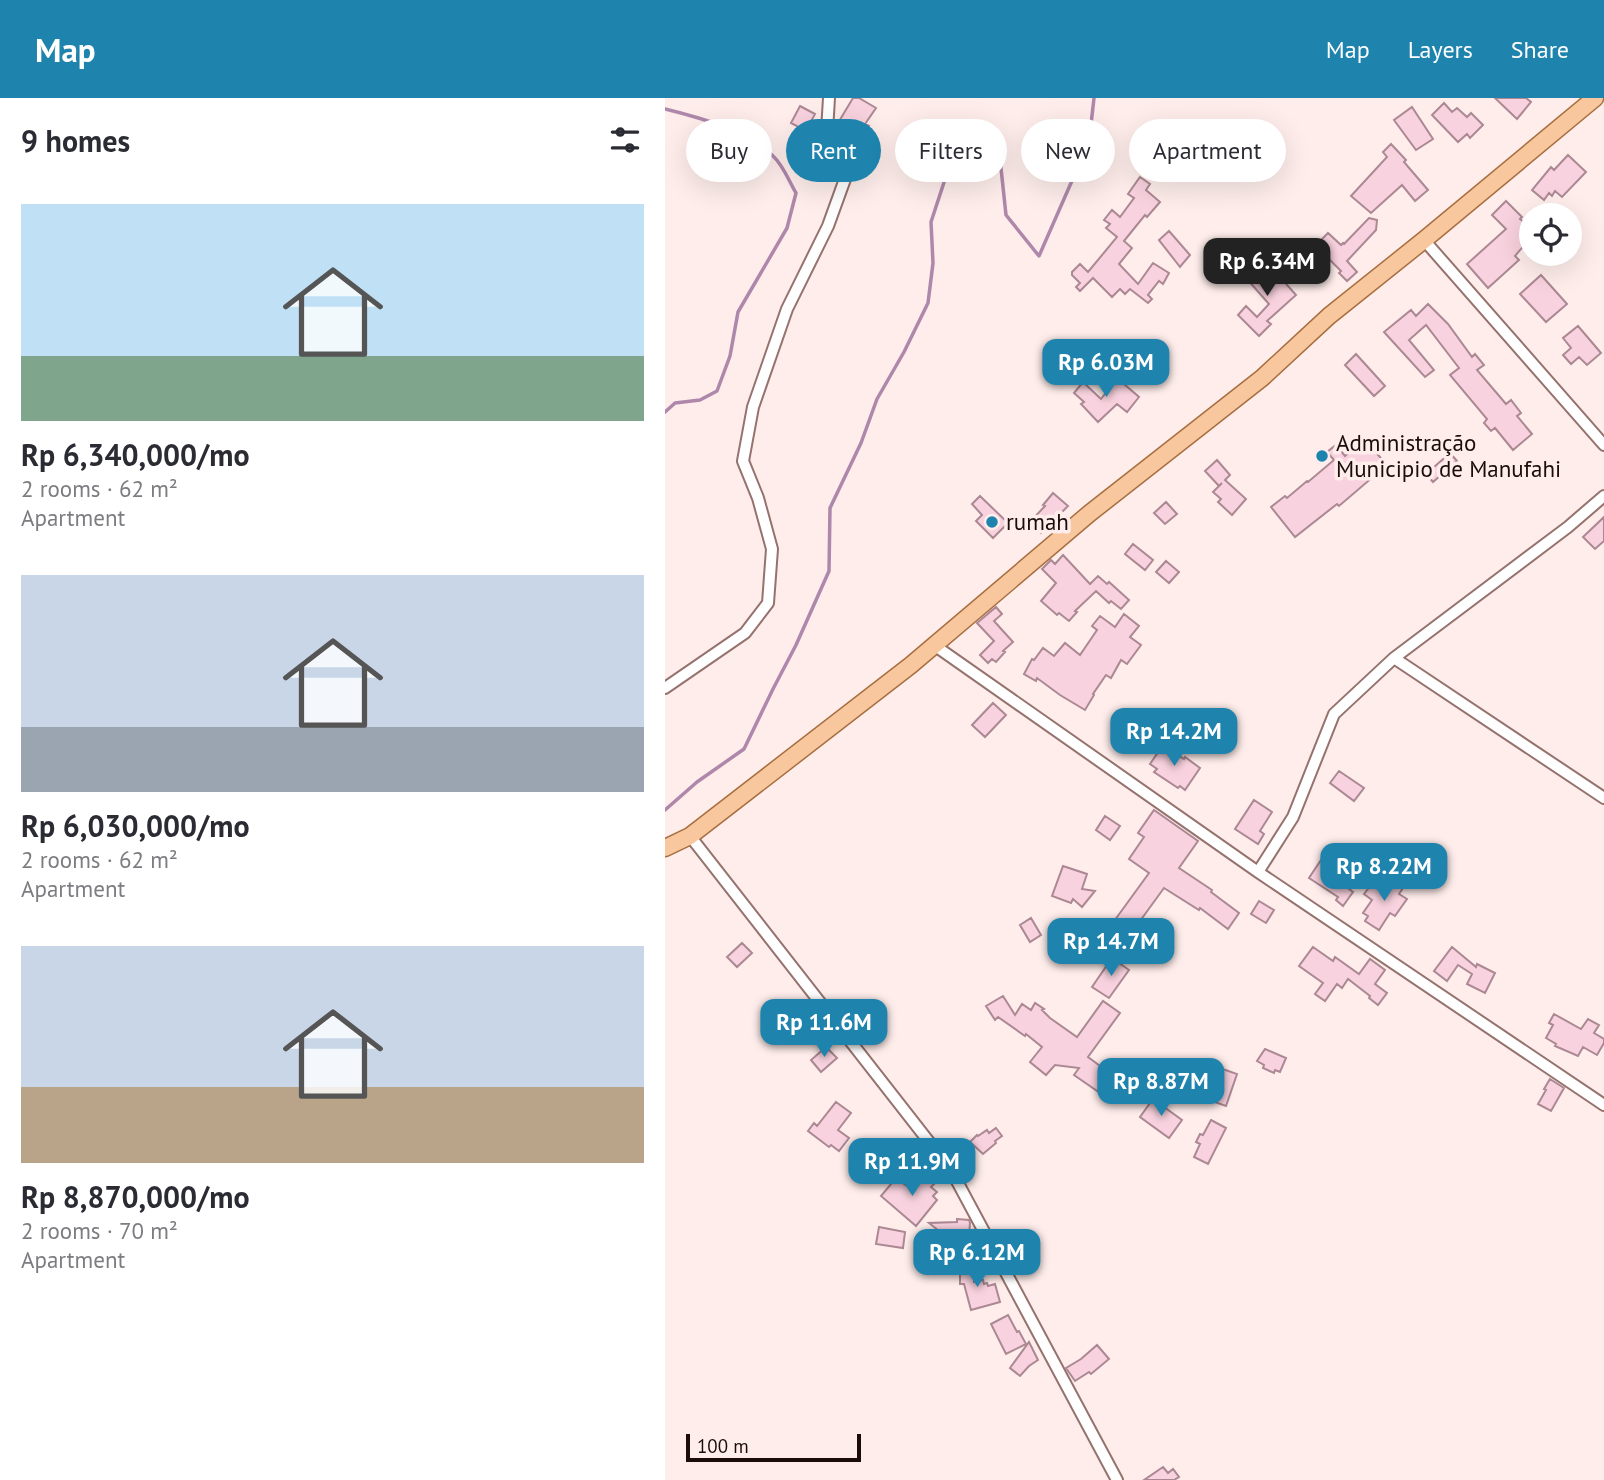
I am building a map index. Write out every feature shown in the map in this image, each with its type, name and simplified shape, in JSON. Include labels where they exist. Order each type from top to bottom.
[{"type":"main road","points":[[665,848],[690,836],[934,645],[1090,513],[1262,378],[1329,316],[1595,98]]},
{"type":"street","points":[[665,688],[745,633],[768,603],[772,549],[758,498],[743,461],[753,407],[787,309],[828,226],[845,179],[826,148],[829,98]]},
{"type":"street","points":[[1424,240],[1604,445]]},
{"type":"street","points":[[1258,872],[1293,817],[1334,714],[1394,658],[1568,527],[1604,496]]},
{"type":"street","points":[[934,645],[1258,872],[1604,1105]]},
{"type":"street","points":[[1394,658],[1604,798]]},
{"type":"street","points":[[690,836],[951,1170],[1117,1480]]},
{"type":"building","points":[[853,98],[859,98],[876,108],[868,119],[840,119]]},
{"type":"building","points":[[1495,98],[1526,98],[1531,102],[1517,119]]},
{"type":"building","points":[[1444,103],[1452,112],[1457,108],[1467,117],[1471,113],[1483,125],[1470,138],[1467,134],[1458,142],[1432,115]]},
{"type":"building","points":[[800,106],[815,114],[812,119],[793,119]]},
{"type":"building","points":[[1412,107],[1433,139],[1416,150],[1394,120]]},
{"type":"building","points":[[1391,144],[1428,190],[1415,201],[1402,185],[1371,213],[1351,196],[1387,157],[1383,152]]},
{"type":"building","points":[[1568,155],[1586,172],[1562,197],[1555,191],[1552,196],[1549,193],[1544,200],[1532,190],[1551,167],[1554,170]]},
{"type":"building","points":[[1136,182],[1147,182],[1150,184],[1146,190],[1160,202],[1147,217],[1145,215],[1124,241],[1132,248],[1119,264],[1138,284],[1153,263],[1169,273],[1163,284],[1159,281],[1148,295],[1152,299],[1148,303],[1130,289],[1125,294],[1120,289],[1112,297],[1093,278],[1080,291],[1076,287],[1080,283],[1072,275],[1080,264],[1088,272],[1117,237],[1106,228],[1110,224],[1104,220],[1112,210],[1120,217],[1134,198],[1128,194]]},
{"type":"building","points":[[1506,201],[1519,214],[1519,251],[1515,256],[1519,260],[1488,288],[1467,264],[1506,229],[1492,215]]},
{"type":"building","points":[[1369,218],[1377,220],[1376,230],[1347,261],[1357,272],[1347,281],[1326,256],[1309,276],[1297,265],[1328,233],[1341,245],[1344,244]]},
{"type":"building","points":[[1169,231],[1190,255],[1180,267],[1159,240]]},
{"type":"building","points":[[1263,263],[1296,295],[1267,321],[1271,324],[1259,336],[1238,315],[1246,306],[1257,317],[1269,304],[1246,278]]},
{"type":"building","points":[[1541,275],[1567,304],[1546,322],[1520,294]]},
{"type":"building","points":[[1428,304],[1448,324],[1472,357],[1475,354],[1484,365],[1477,370],[1506,404],[1511,400],[1521,413],[1517,416],[1532,434],[1513,450],[1495,428],[1491,431],[1484,423],[1487,419],[1450,375],[1459,368],[1426,325],[1409,340],[1434,370],[1425,377],[1384,332],[1411,310],[1416,316]]},
{"type":"building","points":[[1578,326],[1601,353],[1587,365],[1579,357],[1571,364],[1563,355],[1571,348],[1563,338]]},
{"type":"building","points":[[1150,342],[1161,354],[1149,365],[1138,353]]},
{"type":"building","points":[[1356,354],[1385,386],[1374,396],[1345,365]]},
{"type":"building","points":[[1117,378],[1139,397],[1127,412],[1117,404],[1098,422],[1074,393],[1083,382],[1101,399]]},
{"type":"building","points":[[1364,439],[1387,465],[1339,506],[1337,504],[1295,537],[1271,507],[1285,496],[1287,498],[1334,460],[1327,452],[1336,445],[1345,456]]},
{"type":"building","points":[[1450,453],[1457,461],[1433,482],[1426,474]]},
{"type":"building","points":[[1217,460],[1230,475],[1225,480],[1246,499],[1232,515],[1218,502],[1221,499],[1213,492],[1219,486],[1205,471]]},
{"type":"building","points":[[1053,493],[1068,506],[1041,533],[1030,522]]},
{"type":"building","name":"rumah","points":[[980,496],[1008,523],[993,538],[976,521],[982,515],[972,504]]},
{"type":"building","points":[[1166,502],[1177,514],[1165,524],[1154,513]]},
{"type":"building","points":[[1604,517],[1604,541],[1595,549],[1583,537]]},
{"type":"building","points":[[1133,544],[1153,560],[1145,570],[1125,554]]},
{"type":"building","points":[[1063,555],[1090,584],[1098,576],[1129,600],[1121,609],[1111,601],[1109,603],[1096,591],[1075,611],[1077,612],[1069,621],[1059,613],[1057,615],[1041,601],[1056,583],[1042,569],[1051,560],[1055,564]]},
{"type":"building","points":[[1166,561],[1179,572],[1169,583],[1156,572]]},
{"type":"building","points":[[996,607],[1002,614],[994,621],[1013,642],[996,662],[992,659],[988,663],[980,655],[994,641],[977,623]]},
{"type":"building","points":[[1124,614],[1139,626],[1130,637],[1141,645],[1127,664],[1121,660],[1111,678],[1106,675],[1085,710],[1037,678],[1036,681],[1024,674],[1032,659],[1034,660],[1043,648],[1054,656],[1065,643],[1080,655],[1097,630],[1092,626],[1100,616],[1115,627]]},
{"type":"building","points":[[993,703],[1006,715],[985,737],[972,725]]},
{"type":"building","points":[[1163,745],[1200,768],[1185,790],[1154,772],[1157,769],[1150,764]]},
{"type":"building","points":[[1339,771],[1364,788],[1354,801],[1330,783]]},
{"type":"building","points":[[1254,800],[1272,812],[1260,831],[1264,834],[1258,844],[1235,829]]},
{"type":"building","points":[[1154,810],[1198,841],[1179,868],[1212,890],[1211,892],[1239,913],[1228,929],[1200,908],[1199,910],[1164,888],[1121,947],[1104,935],[1149,873],[1129,859],[1144,837],[1138,833]]},
{"type":"building","points":[[1105,816],[1120,826],[1110,840],[1096,830]]},
{"type":"building","points":[[1332,856],[1347,866],[1337,880],[1353,892],[1343,906],[1336,900],[1338,897],[1309,878],[1321,860],[1326,864]]},
{"type":"building","points":[[1063,866],[1087,874],[1082,889],[1095,891],[1082,907],[1073,899],[1071,903],[1052,896]]},
{"type":"building","points":[[1387,877],[1403,888],[1399,894],[1407,899],[1395,916],[1390,913],[1379,930],[1365,921],[1368,916],[1363,913],[1372,900],[1364,894],[1371,885],[1378,889]]},
{"type":"building","points":[[1259,901],[1274,910],[1266,923],[1251,914]]},
{"type":"building","points":[[1031,918],[1041,935],[1030,942],[1020,925]]},
{"type":"building","points":[[742,943],[752,953],[737,967],[727,957]]},
{"type":"building","points":[[1313,947],[1333,961],[1335,957],[1359,974],[1370,959],[1385,970],[1375,984],[1387,993],[1378,1005],[1348,979],[1342,988],[1337,984],[1325,1001],[1315,994],[1323,983],[1299,966]]},
{"type":"building","points":[[1452,947],[1476,967],[1477,964],[1495,973],[1485,993],[1467,984],[1472,974],[1458,965],[1447,981],[1434,971]]},
{"type":"building","points":[[1112,958],[1129,970],[1109,998],[1092,987]]},
{"type":"building","points":[[1003,996],[1015,1015],[1022,1004],[1031,1010],[1035,1003],[1044,1009],[1042,1010],[1050,1018],[1077,1037],[1103,1001],[1120,1013],[1088,1057],[1115,1077],[1103,1095],[1074,1075],[1079,1068],[1055,1065],[1046,1075],[1030,1062],[1042,1047],[998,1017],[995,1020],[986,1006]]},
{"type":"building","points":[[1554,1014],[1581,1029],[1588,1019],[1599,1025],[1594,1033],[1604,1039],[1604,1043],[1597,1055],[1583,1047],[1578,1056],[1555,1046],[1556,1044],[1546,1038],[1553,1025],[1549,1023]]},
{"type":"building","points":[[826,1047],[837,1058],[821,1072],[811,1060]]},
{"type":"building","points":[[1265,1049],[1286,1058],[1280,1072],[1275,1070],[1274,1073],[1263,1068],[1264,1065],[1257,1061]]},
{"type":"building","points":[[1217,1067],[1237,1074],[1226,1106],[1206,1099]]},
{"type":"building","points":[[1550,1079],[1564,1088],[1551,1111],[1538,1104]]},
{"type":"building","points":[[1153,1099],[1182,1120],[1169,1138],[1140,1117]]},
{"type":"building","points":[[836,1102],[851,1113],[838,1130],[849,1138],[839,1151],[808,1131],[814,1123],[817,1126]]},
{"type":"building","points":[[1211,1120],[1226,1128],[1208,1164],[1194,1157],[1200,1144],[1196,1142]]},
{"type":"building","points":[[996,1128],[1002,1136],[983,1154],[970,1142],[977,1135],[987,1130],[989,1133]]},
{"type":"building","points":[[924,1175],[934,1184],[931,1187],[937,1192],[933,1196],[937,1200],[916,1226],[881,1196],[896,1178],[907,1186],[916,1176],[920,1179]]},
{"type":"building","points":[[957,1219],[969,1220],[972,1246],[957,1246],[957,1236],[940,1237],[939,1231],[929,1223],[957,1222]]},
{"type":"building","points":[[879,1227],[905,1232],[903,1248],[876,1244]]},
{"type":"building","points":[[960,1264],[971,1264],[971,1269],[975,1270],[974,1282],[983,1280],[988,1286],[995,1284],[1000,1302],[971,1310],[964,1284],[960,1284]]},
{"type":"building","points":[[1008,1315],[1026,1344],[1006,1354],[991,1324]]},
{"type":"building","points":[[1029,1342],[1038,1360],[1020,1376],[1010,1368]]},
{"type":"building","points":[[1097,1345],[1109,1359],[1091,1374],[1089,1372],[1075,1381],[1066,1368]]},
{"type":"building","points":[[1163,1467],[1168,1473],[1173,1469],[1179,1477],[1174,1480],[1144,1480]]},
{"type":"waterway","points":[[665,810],[697,782],[744,749],[796,645],[829,571],[830,508],[861,443],[877,399],[928,303],[933,263],[931,222],[952,158],[978,128],[1000,159],[1006,215],[1039,256],[1089,142],[1094,98]]},
{"type":"waterway","points":[[665,109],[707,121],[751,139],[777,160],[796,193],[787,228],[738,312],[730,356],[717,391],[700,400],[675,403],[665,412]]},
{"type":"place","name":"Administração Municipio de Manufahi","points":[[1322,456]]},
{"type":"place","name":"rumah","points":[[992,522]]}]
